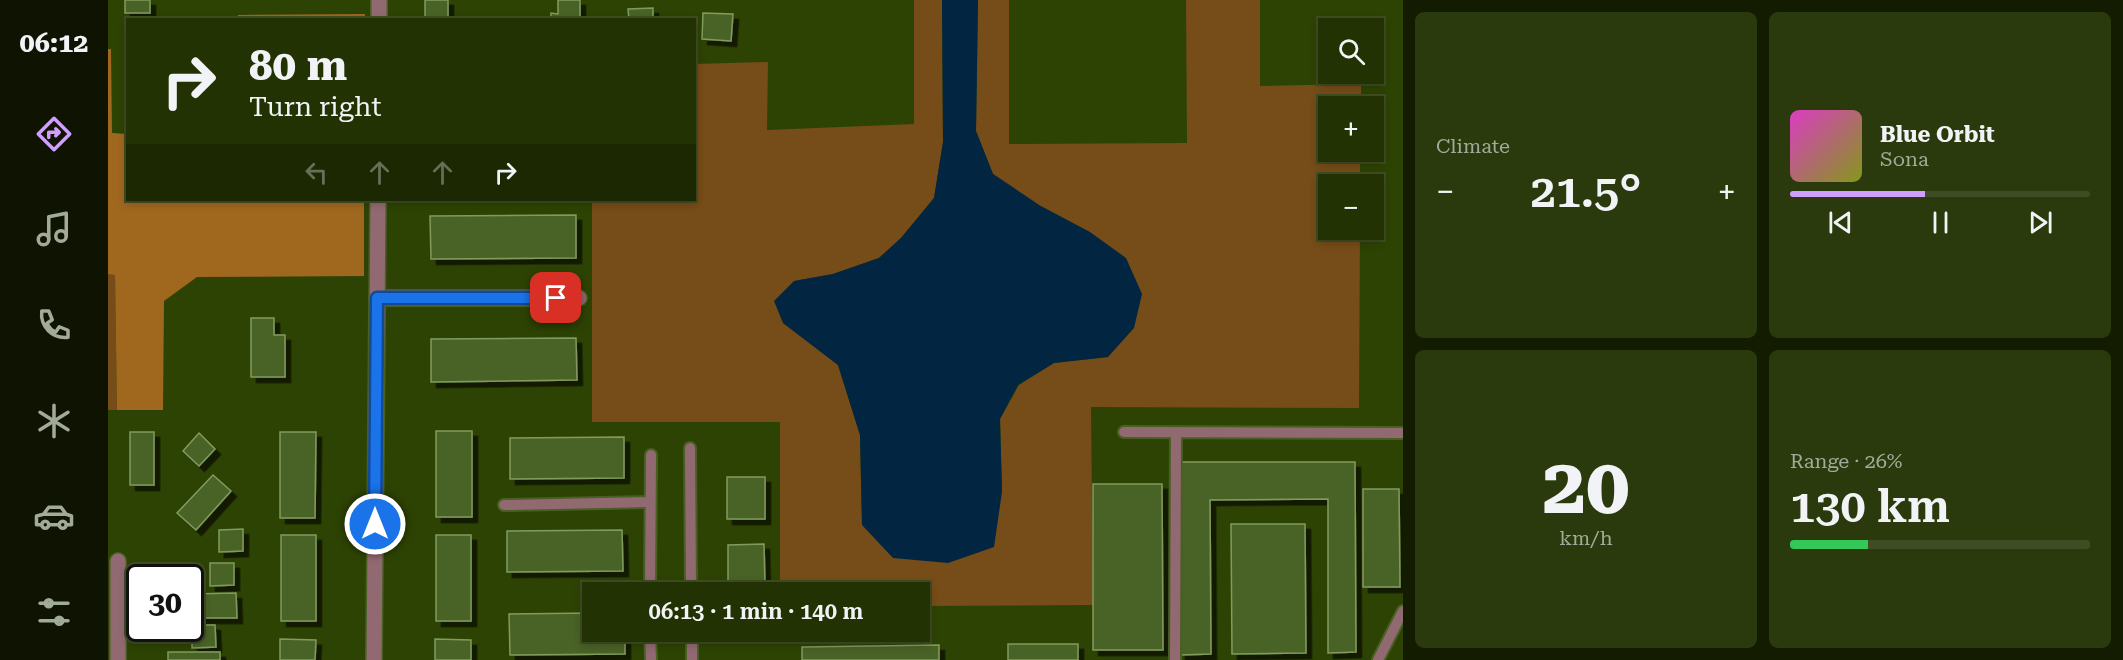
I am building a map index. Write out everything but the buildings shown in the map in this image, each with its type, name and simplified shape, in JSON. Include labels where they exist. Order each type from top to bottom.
[{"type":"street","points":[[379,0],[379,18]]},
{"type":"street","points":[[374,660],[378,201]]},
{"type":"street","points":[[377,298],[579,298]]},
{"type":"street","points":[[118,561],[118,660]]},
{"type":"lane","points":[[1124,432],[1403,433]]},
{"type":"lane","points":[[1175,660],[1176,433]]},
{"type":"lane","points":[[690,448],[691,582]]},
{"type":"lane","points":[[650,582],[651,455]]},
{"type":"lane","points":[[504,505],[650,502]]},
{"type":"lane","points":[[1378,660],[1403,611]]},
{"type":"lane","points":[[651,642],[651,660]]},
{"type":"lane","points":[[692,642],[692,660]]},
{"type":"shaded area","points":[[914,0],[942,0],[943,142],[934,198],[901,238],[879,258],[833,274],[794,281],[783,323],[838,365],[860,435],[862,525],[1002,492],[1000,419],[1019,385],[1054,363],[1108,357],[1039,205],[993,174],[976,131],[978,0],[1009,0],[1009,144],[1187,143],[1186,0],[1260,0],[1260,86],[1361,84],[1361,96],[1318,96],[1318,162],[1360,162],[1360,174],[1318,174],[1318,240],[1360,240],[1359,408],[1091,407],[1093,605],[930,606],[930,582],[780,582],[780,422],[592,422],[592,201],[696,201],[696,64],[768,62],[767,130],[914,124]]},
{"type":"shaded area","points":[[365,14],[365,18],[237,18],[238,15]]},
{"type":"shaded area","points":[[108,49],[111,49],[112,133],[126,134],[126,201],[364,201],[364,276],[197,277],[164,301],[163,410],[117,410],[115,275],[108,274]]},
{"type":"shaded area","points":[[108,274],[115,274],[117,410],[108,410]]},
{"type":"water","points":[[942,0],[978,0],[976,131],[993,174],[1039,205],[1090,232],[1126,258],[1142,294],[1134,328],[1108,357],[1054,363],[1018,385],[1000,419],[1002,492],[994,547],[948,563],[893,558],[862,525],[860,435],[838,365],[783,323],[774,301],[794,281],[833,274],[879,258],[901,238],[934,198],[943,142]]},
{"type":"route","points":[[375,524],[377,298],[556,298]]}]
